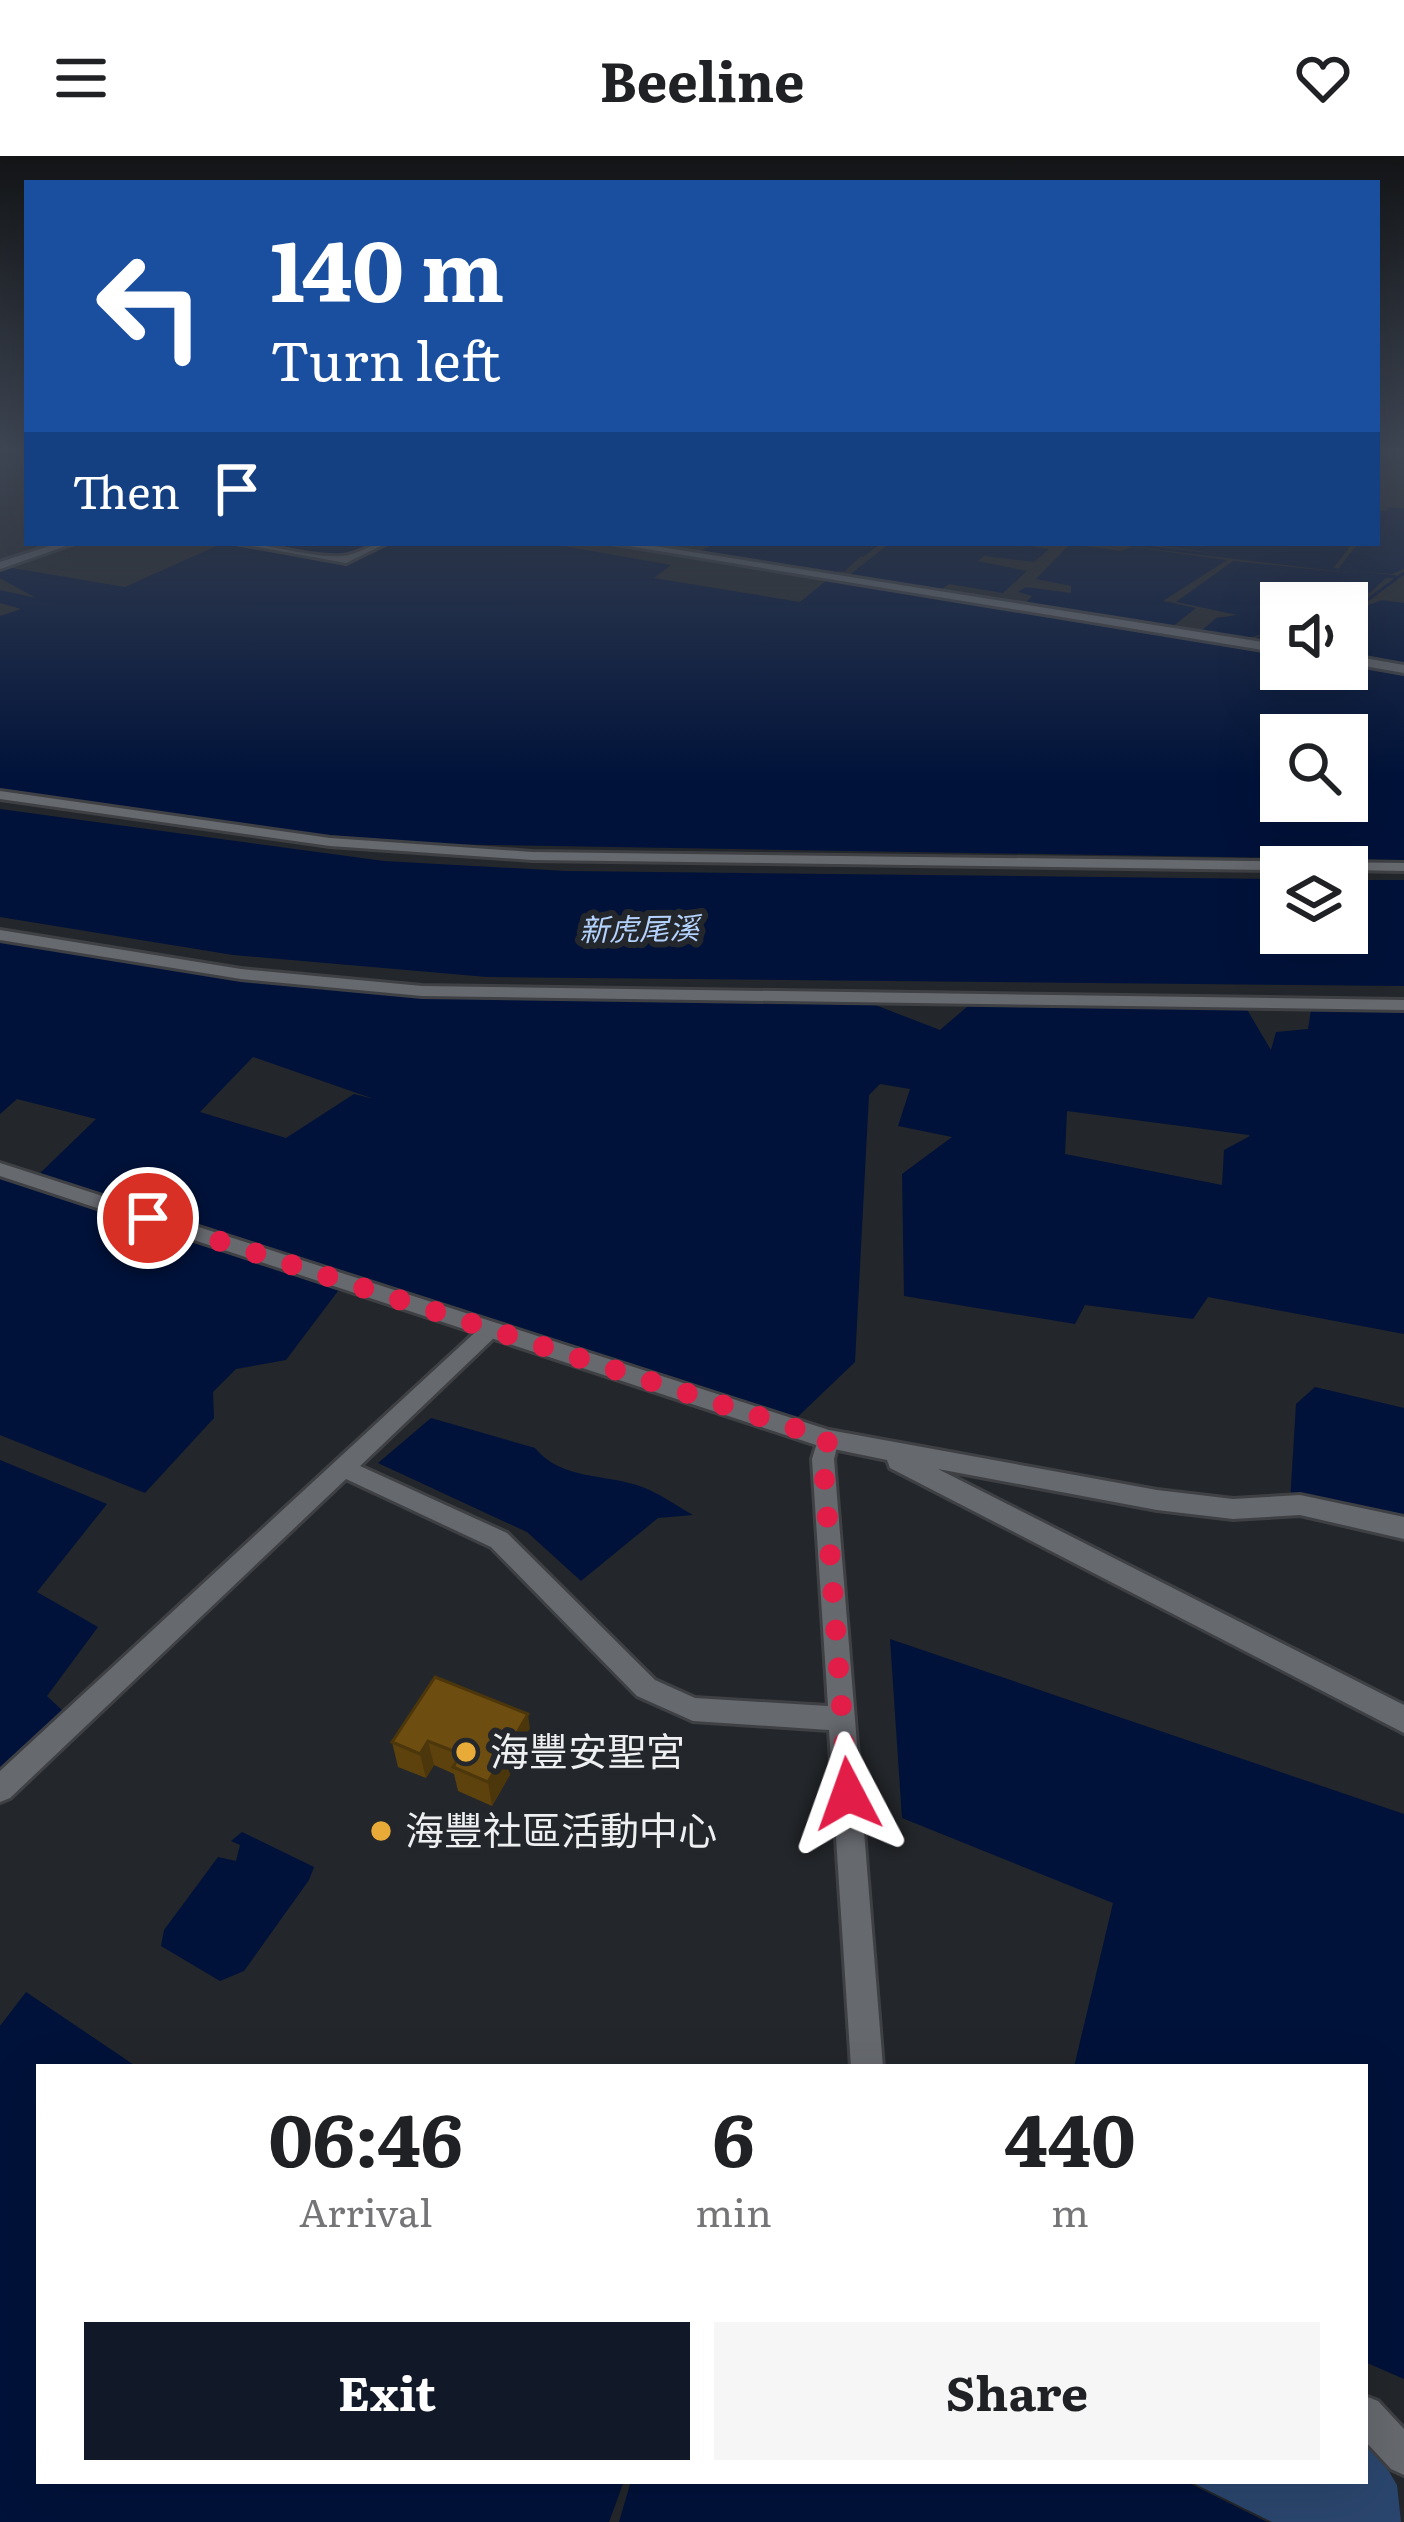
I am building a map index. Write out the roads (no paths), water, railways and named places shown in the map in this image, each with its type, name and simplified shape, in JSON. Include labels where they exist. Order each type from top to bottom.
[{"type":"street","points":[[737,562],[1260,646]]},
{"type":"street","points":[[1368,662],[1404,668]]},
{"type":"street","points":[[0,795],[330,842],[486,854],[1404,867]]},
{"type":"street","points":[[0,935],[241,974],[422,991],[1404,1005]]},
{"type":"street","points":[[0,1168],[828,1439],[1157,1500],[1233,1509],[1300,1504],[1404,1528]]},
{"type":"street","points":[[0,1789],[489,1331]]},
{"type":"street","points":[[828,1439],[823,1459],[867,2064]]},
{"type":"street","points":[[876,1449],[1404,1720]]},
{"type":"street","points":[[346,1469],[499,1540],[646,1688],[693,1709],[842,1719]]},
{"type":"street","points":[[1368,2417],[1404,2456]]},
{"type":"water","points":[[180,562],[656,562],[671,565],[654,578],[800,602],[827,580],[841,580],[1260,648],[1260,690],[1368,690],[1368,665],[1404,671],[1404,860],[1368,859],[1368,846],[1260,846],[1260,858],[433,844],[305,833],[0,789],[0,616],[21,609],[0,603],[0,590],[36,598],[0,578],[0,572],[12,568],[125,587]]},
{"type":"water","points":[[767,562],[854,562],[845,571]]},
{"type":"water","points":[[865,562],[985,562],[1027,571],[1003,593],[949,584],[940,590],[848,576]]},
{"type":"water","points":[[1052,562],[1223,562],[1163,601],[1196,608],[1172,627],[1026,603],[1032,596],[1018,592],[1026,587],[1071,593],[1071,586],[1036,579]]},
{"type":"water","points":[[1231,562],[1387,577],[1370,593],[1368,582],[1260,582],[1260,635],[1243,640],[1200,632],[1216,618],[1237,615],[1176,602]]},
{"type":"water","points":[[1278,562],[1338,562],[1332,570]]},
{"type":"water","points":[[1343,562],[1404,562],[1404,569],[1392,574],[1338,569]]},
{"type":"water","points":[[1382,600],[1404,603],[1404,665],[1368,659],[1368,605]]},
{"type":"water","name":"新虎尾溪","points":[[0,809],[384,861],[566,871],[1260,879],[1260,954],[1368,954],[1368,880],[1404,880],[1404,986],[487,977],[233,955],[0,917]]},
{"type":"water","points":[[0,935],[318,983],[857,998],[940,1030],[975,1000],[1243,1003],[1271,1050],[1276,1032],[1308,1029],[1312,1004],[1404,1005],[1404,1334],[1208,1297],[1193,1319],[1085,1305],[1075,1324],[904,1296],[902,1174],[952,1137],[898,1126],[910,1089],[880,1084],[869,1095],[855,1362],[784,1430],[344,1283],[286,1360],[236,1369],[213,1392],[214,1418],[145,1493],[0,1435],[0,1169],[33,1180],[96,1119],[17,1099],[0,1114]],"holes":[[[253,1057],[374,1099],[354,1094],[286,1138],[200,1112]],[[1067,1111],[1249,1135],[1250,1136],[1224,1150],[1222,1185],[1065,1154]]]},
{"type":"water","points":[[1315,1387],[1404,1408],[1404,1533],[1290,1503],[1296,1404]]},
{"type":"water","points":[[431,1418],[535,1448],[571,1471],[642,1487],[693,1515],[658,1518],[581,1581],[527,1532],[378,1463]]},
{"type":"water","points":[[0,1460],[107,1504],[37,1592],[98,1627],[47,1696],[66,1714],[0,1775]]},
{"type":"water","points":[[890,1639],[1404,1814],[1404,2379],[1368,2363],[1368,2064],[1075,2064],[1113,1903],[902,1818]]},
{"type":"water","points":[[242,1832],[314,1867],[244,1971],[220,1981],[161,1946],[164,1930],[218,1857],[236,1861],[240,1845],[231,1841]]},
{"type":"water","points":[[26,1992],[133,2064],[36,2064],[36,2484],[623,2484],[609,2522],[0,2522],[0,2026]]},
{"type":"water","points":[[630,2484],[1191,2484],[1267,2522],[619,2522]]},
{"type":"waterway","points":[[723,562],[833,580]]},
{"type":"waterway","points":[[1275,562],[1396,577]]},
{"type":"waterway","points":[[1368,600],[1404,573]]},
{"type":"waterway","points":[[1249,642],[1260,638]]},
{"type":"waterway","points":[[0,790],[70,800]]},
{"type":"waterway","points":[[277,831],[367,841]]},
{"type":"waterway","points":[[528,852],[1404,862]]},
{"type":"place","name":"海豐安聖宮","points":[[466,1752]]},
{"type":"place","name":"海豐社區活動中心","points":[[381,1831]]}]
